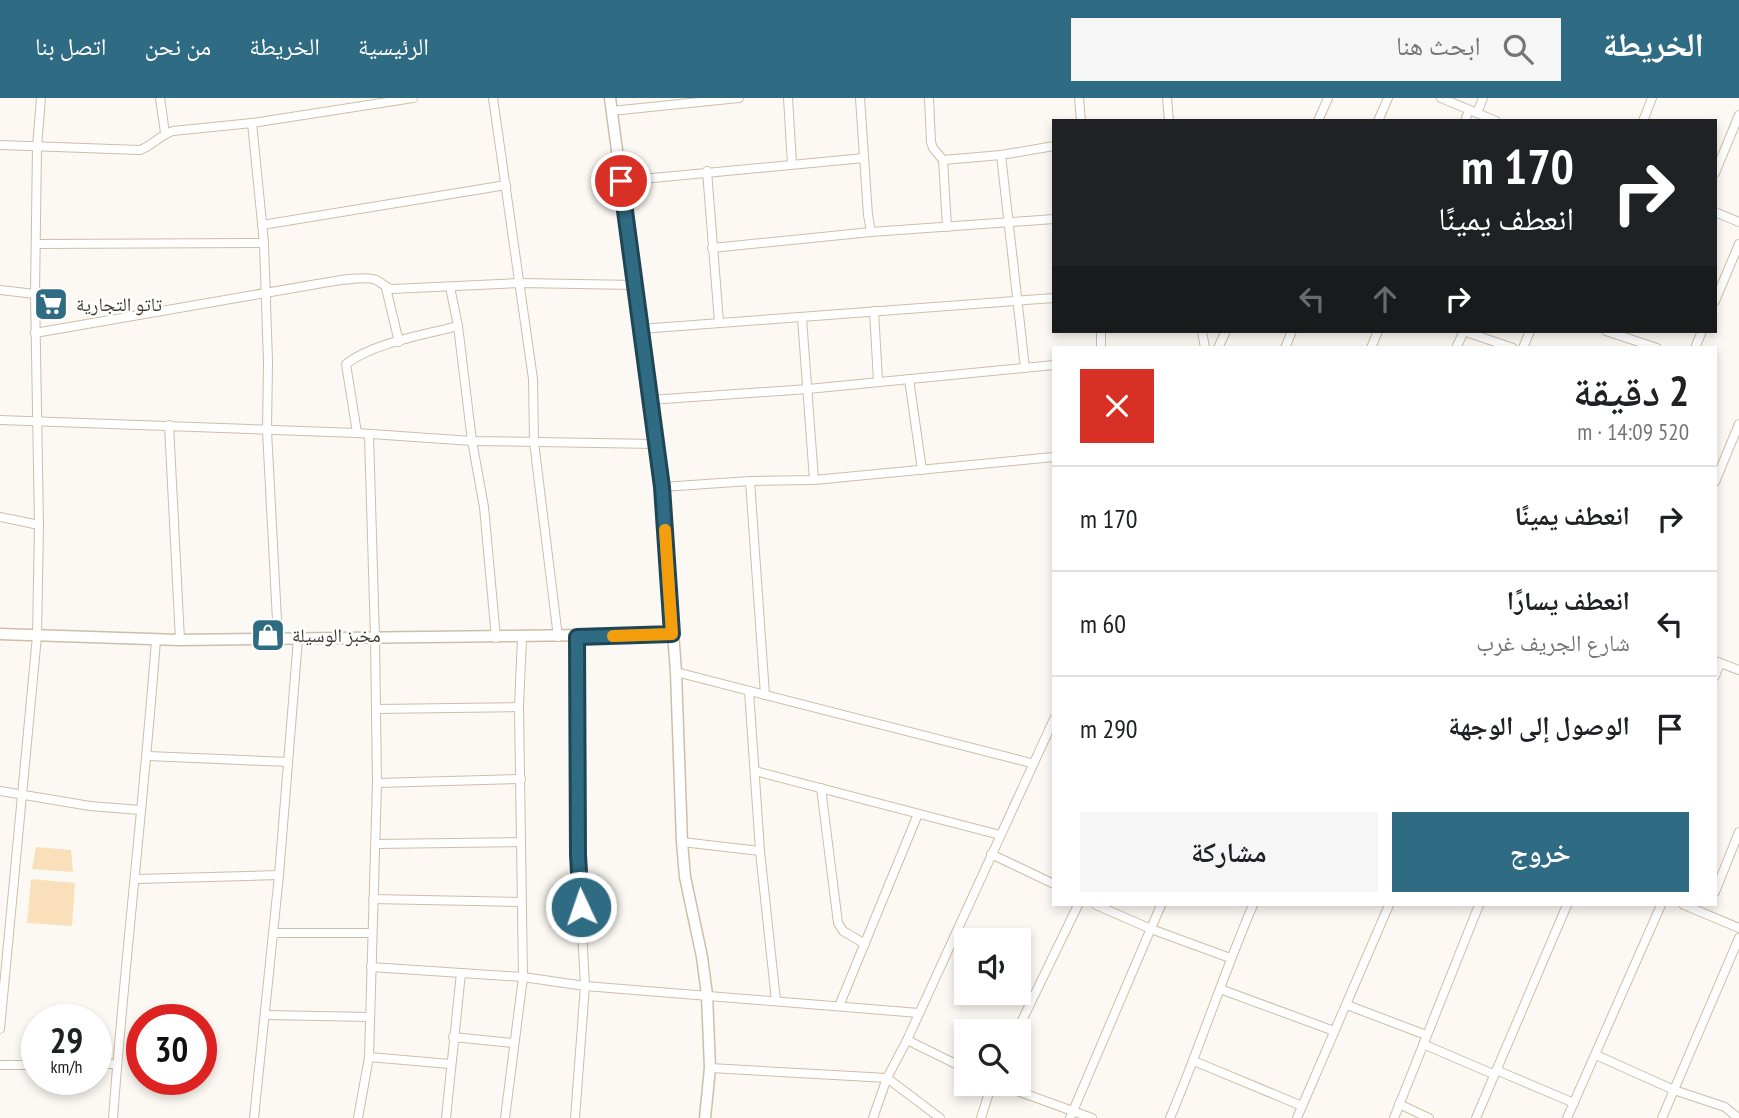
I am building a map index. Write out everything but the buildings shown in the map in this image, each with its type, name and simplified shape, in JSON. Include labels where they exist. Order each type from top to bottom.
[{"type":"street","points":[[0,1029],[37,636],[39,525],[35,294],[37,147],[41,98]]},
{"type":"street","points":[[160,98],[165,134]]},
{"type":"street","points":[[0,145],[140,150],[165,134],[413,98]]},
{"type":"street","points":[[493,98],[533,379],[534,442],[558,637]]},
{"type":"street","points":[[610,98],[662,487],[676,672],[685,877],[707,995],[710,1069],[705,1118]]},
{"type":"street","points":[[611,111],[739,98]]},
{"type":"street","points":[[788,98],[792,164]]},
{"type":"street","points":[[860,98],[871,232]]},
{"type":"street","points":[[929,98],[931,142],[943,160],[947,227]]},
{"type":"street","points":[[1079,98],[1081,119]]},
{"type":"street","points":[[1167,98],[1170,119]]},
{"type":"street","points":[[1319,119],[1328,98]]},
{"type":"street","points":[[1379,119],[1388,98]]},
{"type":"street","points":[[1441,98],[1491,119]]},
{"type":"street","points":[[1467,119],[1483,98]]},
{"type":"street","points":[[1644,119],[1653,98]]},
{"type":"street","points":[[1717,168],[1739,116]]},
{"type":"street","points":[[252,123],[264,243],[267,431],[278,639]]},
{"type":"street","points":[[943,160],[1001,155],[1052,146]]},
{"type":"street","points":[[1001,155],[1025,368]]},
{"type":"street","points":[[621,181],[864,158]]},
{"type":"street","points":[[707,171],[719,323]]},
{"type":"street","points":[[262,225],[506,186]]},
{"type":"street","points":[[1717,213],[1739,222]]},
{"type":"street","points":[[712,248],[871,232],[1052,219]]},
{"type":"street","points":[[36,244],[264,243]]},
{"type":"street","points":[[1717,296],[1739,244]]},
{"type":"street","points":[[35,333],[317,284],[375,279],[386,288],[399,342]]},
{"type":"street","points":[[386,288],[520,283],[636,285]]},
{"type":"street","points":[[450,286],[484,507],[496,638]]},
{"type":"street","points":[[0,290],[35,294]]},
{"type":"street","points":[[640,329],[1052,298]]},
{"type":"street","points":[[874,311],[878,381]]},
{"type":"street","points":[[802,318],[814,481]]},
{"type":"street","points":[[357,433],[346,364],[355,357],[399,342],[458,326]]},
{"type":"street","points":[[1469,333],[1507,346]]},
{"type":"street","points":[[1612,333],[1651,346]]},
{"type":"street","points":[[649,400],[808,389],[1052,365]]},
{"type":"street","points":[[909,379],[922,470]]},
{"type":"street","points":[[0,420],[357,433],[472,442],[656,444]]},
{"type":"street","points":[[1717,472],[1735,446],[1739,424]]},
{"type":"street","points":[[169,425],[180,640]]},
{"type":"street","points":[[358,1118],[369,1057],[377,783],[369,435]]},
{"type":"street","points":[[662,487],[750,481],[814,481],[1052,457]]},
{"type":"street","points":[[750,481],[765,695]]},
{"type":"street","points":[[0,517],[39,525]]},
{"type":"street","points":[[0,634],[180,640],[672,634]]},
{"type":"street","points":[[505,1118],[523,977],[519,707],[522,637]]},
{"type":"street","points":[[575,1118],[585,986],[578,855],[577,637]]},
{"type":"street","points":[[254,1118],[279,876],[298,639]]},
{"type":"street","points":[[113,1118],[140,810],[148,756],[156,640]]},
{"type":"street","points":[[1718,662],[1739,670]]},
{"type":"street","points":[[676,672],[1031,763]]},
{"type":"street","points":[[749,691],[760,851],[776,1002]]},
{"type":"street","points":[[376,709],[519,707]]},
{"type":"street","points":[[873,1118],[887,1078],[907,1040],[1031,763],[1052,723]]},
{"type":"street","points":[[148,756],[288,762]]},
{"type":"street","points":[[755,771],[1000,835]]},
{"type":"street","points":[[377,783],[520,779]]},
{"type":"street","points":[[821,788],[838,923],[843,931],[865,944]]},
{"type":"street","points":[[0,792],[90,806],[140,810]]},
{"type":"street","points":[[839,1006],[918,814]]},
{"type":"street","points":[[1717,887],[1739,832]]},
{"type":"street","points":[[375,844],[521,842]]},
{"type":"street","points":[[682,842],[760,851]]},
{"type":"street","points":[[992,854],[1052,883]]},
{"type":"street","points":[[136,879],[279,876]]},
{"type":"street","points":[[373,899],[521,902]]},
{"type":"street","points":[[1023,1019],[1078,906]]},
{"type":"street","points":[[1098,906],[1230,958]]},
{"type":"street","points":[[1072,1114],[1161,906]]},
{"type":"street","points":[[1170,1118],[1194,1060],[1230,958],[1253,906]]},
{"type":"street","points":[[1297,1118],[1389,906]]},
{"type":"street","points":[[1394,1118],[1479,906]]},
{"type":"street","points":[[1476,1118],[1567,906]]},
{"type":"street","points":[[1567,1118],[1661,906]]},
{"type":"street","points":[[1686,906],[1739,928]]},
{"type":"street","points":[[1706,914],[1710,906]]},
{"type":"street","points":[[273,933],[371,933]]},
{"type":"street","points":[[1662,1118],[1739,938]]},
{"type":"street","points":[[371,967],[523,977],[585,986],[919,1013]]},
{"type":"street","points":[[446,1118],[461,974]]},
{"type":"street","points":[[1220,989],[1334,1031]]},
{"type":"street","points":[[1347,1005],[1495,1072],[1574,1103]]},
{"type":"street","points":[[266,1015],[370,1017]]},
{"type":"street","points":[[453,1037],[513,1043]]},
{"type":"street","points":[[907,1040],[954,1063]]},
{"type":"street","points":[[1596,1055],[1674,1090],[1725,1107],[1738,1118]]},
{"type":"street","points":[[369,1057],[450,1064]]},
{"type":"street","points":[[1194,1060],[1302,1106]]},
{"type":"street","points":[[112,1064],[117,1064]]},
{"type":"street","points":[[0,1065],[21,1065]]},
{"type":"street","points":[[710,1069],[887,1078],[940,1118]]},
{"type":"street","points":[[981,1118],[989,1096]]},
{"type":"street","points":[[1026,1096],[1072,1114],[1092,1118]]},
{"type":"street","points":[[1399,1104],[1429,1118]]},
{"type":"shaded area","points":[[36,847],[71,850],[73,872],[32,869]]},
{"type":"shaded area","points":[[31,879],[75,883],[72,926],[27,923]]},
{"type":"slow traffic","points":[[613,636],[672,634],[665,530]]},
{"type":"place","name":"تاتو التجارية","points":[[51,304]]},
{"type":"place","name":"مخبز الوسيلة","points":[[268,635]]},
{"type":"route","points":[[581,907],[578,855],[577,637],[672,634],[662,487],[621,181]]}]
